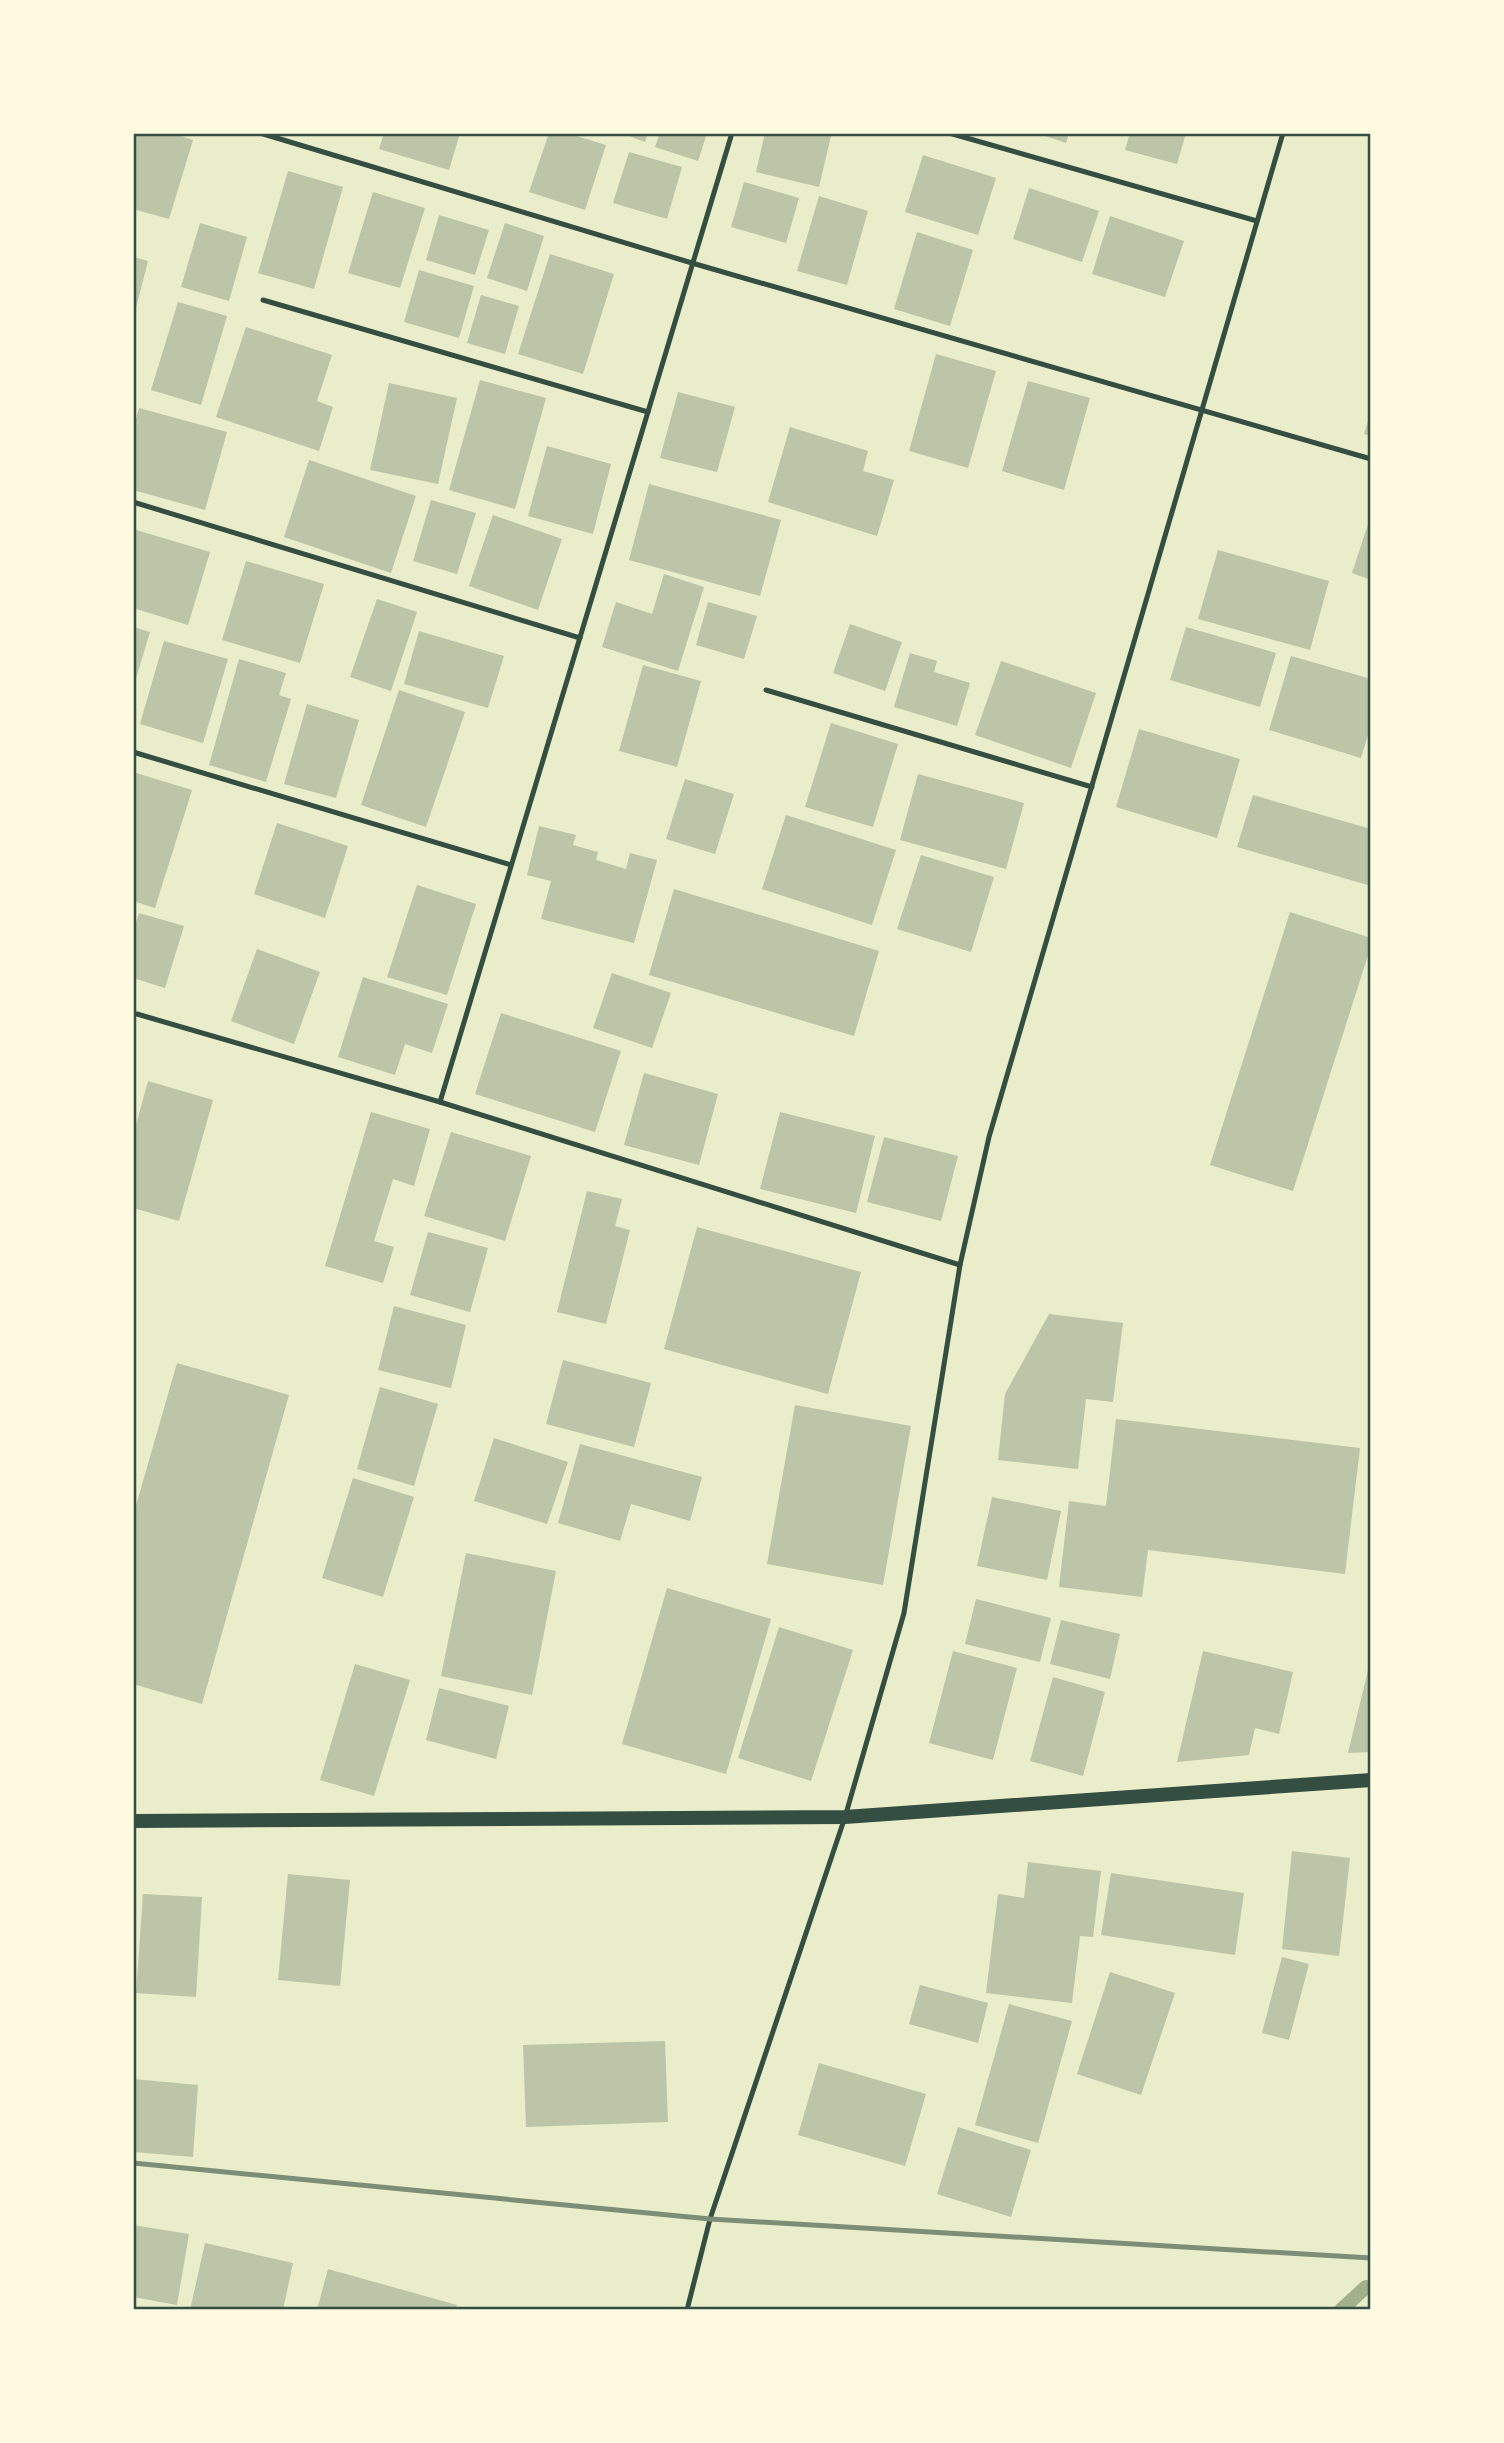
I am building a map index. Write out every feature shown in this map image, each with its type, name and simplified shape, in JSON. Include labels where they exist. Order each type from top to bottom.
[{"type":"main road","points":[[133,1821],[845,1817],[1371,1780]]},
{"type":"lane","points":[[260,133],[692,262],[1371,459]]},
{"type":"lane","points":[[440,1102],[732,133]]},
{"type":"lane","points":[[949,133],[1257,221]]},
{"type":"lane","points":[[687,2310],[710,2219],[845,1817],[904,1613],[960,1265],[989,1137],[1283,133]]},
{"type":"lane","points":[[263,300],[648,412]]},
{"type":"lane","points":[[133,502],[580,638]]},
{"type":"lane","points":[[766,690],[1092,787]]},
{"type":"lane","points":[[133,752],[511,865]]},
{"type":"lane","points":[[138,1014],[440,1102],[960,1265]]},
{"type":"building","points":[[133,133],[171,133],[193,140],[169,219],[133,209]]},
{"type":"building","points":[[384,133],[460,133],[449,170],[379,149]]},
{"type":"building","points":[[549,133],[567,133],[606,145],[585,210],[529,192]]},
{"type":"building","points":[[621,133],[648,133],[645,142]]},
{"type":"building","points":[[660,133],[707,133],[698,161],[655,147]]},
{"type":"building","points":[[765,133],[820,133],[831,136],[819,187],[756,172]]},
{"type":"building","points":[[1036,133],[1069,133],[1066,143]]},
{"type":"building","points":[[1130,133],[1186,133],[1177,164],[1125,150]]},
{"type":"building","points":[[629,152],[682,167],[667,219],[613,203]]},
{"type":"building","points":[[923,155],[996,178],[978,235],[905,212]]},
{"type":"building","points":[[288,171],[343,187],[314,289],[258,273]]},
{"type":"building","points":[[744,182],[799,198],[786,243],[731,227]]},
{"type":"building","points":[[1029,188],[1099,211],[1082,262],[1013,239]]},
{"type":"building","points":[[373,192],[425,208],[400,288],[348,273]]},
{"type":"building","points":[[819,196],[868,211],[847,285],[797,271]]},
{"type":"building","points":[[439,215],[489,230],[475,275],[426,260]]},
{"type":"building","points":[[1110,216],[1184,241],[1165,297],[1092,274]]},
{"type":"building","points":[[200,223],[247,237],[229,301],[181,287]]},
{"type":"building","points":[[505,223],[544,236],[527,291],[487,278]]},
{"type":"building","points":[[917,232],[973,250],[950,326],[894,309]]},
{"type":"building","points":[[550,254],[614,274],[583,374],[518,354]]},
{"type":"building","points":[[133,257],[148,261],[134,316],[133,316]]},
{"type":"building","points":[[419,270],[474,286],[459,338],[404,322]]},
{"type":"building","points":[[481,295],[519,306],[505,354],[467,343]]},
{"type":"building","points":[[178,302],[227,316],[201,405],[151,390]]},
{"type":"building","points":[[246,327],[332,355],[317,401],[333,407],[319,451],[216,417]]},
{"type":"building","points":[[936,354],[996,371],[968,468],[909,451]]},
{"type":"building","points":[[480,380],[546,398],[515,509],[449,490]]},
{"type":"building","points":[[1028,381],[1090,398],[1064,490],[1002,471]]},
{"type":"building","points":[[389,383],[457,398],[438,484],[370,470]]},
{"type":"building","points":[[678,392],[735,407],[717,472],[660,458]]},
{"type":"building","points":[[139,408],[227,432],[205,510],[133,490],[133,430]]},
{"type":"building","points":[[1371,410],[1371,436],[1364,434]]},
{"type":"building","points":[[790,427],[868,451],[863,471],[894,480],[877,536],[768,502]]},
{"type":"building","points":[[547,446],[611,464],[593,534],[528,516]]},
{"type":"building","points":[[309,460],[416,496],[391,573],[284,537]]},
{"type":"building","points":[[649,484],[781,520],[760,596],[629,560]]},
{"type":"building","points":[[431,500],[476,513],[457,574],[413,561]]},
{"type":"building","points":[[493,515],[562,539],[538,610],[469,586]]},
{"type":"building","points":[[1371,515],[1371,580],[1352,573]]},
{"type":"building","points":[[133,529],[210,552],[188,625],[133,608]]},
{"type":"building","points":[[1218,550],[1329,581],[1310,650],[1198,619]]},
{"type":"building","points":[[246,561],[324,584],[300,663],[222,640]]},
{"type":"building","points":[[664,574],[704,587],[678,671],[602,647],[616,602],[652,614]]},
{"type":"building","points":[[377,599],[417,612],[391,691],[350,677]]},
{"type":"building","points":[[708,602],[757,616],[744,659],[696,645]]},
{"type":"building","points":[[850,624],[902,642],[885,691],[833,673]]},
{"type":"building","points":[[133,627],[150,632],[134,685],[133,685]]},
{"type":"building","points":[[1186,627],[1276,653],[1260,707],[1170,680]]},
{"type":"building","points":[[419,631],[504,656],[488,708],[404,684]]},
{"type":"building","points":[[164,641],[228,659],[203,743],[140,724]]},
{"type":"building","points":[[910,653],[937,661],[934,672],[970,683],[957,726],[894,707]]},
{"type":"building","points":[[1291,656],[1371,679],[1371,725],[1361,758],[1269,730]]},
{"type":"building","points":[[239,659],[286,673],[279,695],[291,699],[266,782],[209,765]]},
{"type":"building","points":[[1001,661],[1096,693],[1071,768],[975,735]]},
{"type":"building","points":[[643,665],[701,681],[677,767],[619,751]]},
{"type":"building","points":[[399,690],[465,712],[426,827],[361,805]]},
{"type":"building","points":[[307,704],[359,720],[336,798],[284,784]]},
{"type":"building","points":[[831,723],[898,744],[873,827],[805,807]]},
{"type":"building","points":[[1139,729],[1240,759],[1217,838],[1116,807]]},
{"type":"building","points":[[133,772],[192,790],[155,908],[133,901]]},
{"type":"building","points":[[918,774],[1024,803],[1006,869],[900,840]]},
{"type":"building","points":[[685,779],[734,794],[715,854],[666,839]]},
{"type":"building","points":[[1253,795],[1371,829],[1371,886],[1237,847]]},
{"type":"building","points":[[786,815],[896,850],[872,925],[762,889]]},
{"type":"building","points":[[277,823],[348,846],[325,918],[254,894]]},
{"type":"building","points":[[539,826],[576,835],[573,845],[598,852],[596,860],[626,869],[630,853],[657,860],[634,943],[541,919],[551,881],[527,875]]},
{"type":"building","points":[[921,855],[994,877],[971,952],[897,929]]},
{"type":"building","points":[[417,885],[476,904],[447,995],[387,977]]},
{"type":"building","points":[[674,889],[879,951],[854,1036],[649,975]]},
{"type":"building","points":[[1290,912],[1371,938],[1371,946],[1293,1191],[1210,1165]]},
{"type":"building","points":[[139,913],[184,926],[165,988],[133,978],[133,933]]},
{"type":"building","points":[[257,949],[320,972],[294,1044],[231,1021]]},
{"type":"building","points":[[612,973],[671,993],[652,1048],[593,1028]]},
{"type":"building","points":[[363,977],[448,1004],[432,1053],[405,1044],[395,1075],[338,1057]]},
{"type":"building","points":[[501,1013],[621,1051],[595,1132],[475,1094]]},
{"type":"building","points":[[644,1073],[718,1094],[699,1165],[624,1145]]},
{"type":"building","points":[[148,1081],[213,1100],[179,1221],[133,1208],[133,1136]]},
{"type":"building","points":[[371,1112],[430,1129],[414,1186],[393,1179],[374,1241],[394,1247],[383,1283],[325,1266]]},
{"type":"building","points":[[780,1112],[875,1136],[856,1213],[760,1189]]},
{"type":"building","points":[[451,1132],[531,1156],[505,1241],[424,1216]]},
{"type":"building","points":[[884,1137],[958,1156],[941,1221],[867,1202]]},
{"type":"building","points":[[587,1191],[622,1199],[615,1226],[630,1230],[606,1324],[557,1312]]},
{"type":"building","points":[[697,1227],[861,1272],[828,1394],[664,1349]]},
{"type":"building","points":[[428,1232],[488,1248],[470,1312],[410,1295]]},
{"type":"building","points":[[394,1306],[466,1325],[451,1388],[378,1370]]},
{"type":"building","points":[[1049,1314],[1123,1323],[1113,1402],[1086,1399],[1078,1469],[998,1460],[1005,1394]]},
{"type":"building","points":[[563,1360],[651,1383],[634,1447],[546,1424]]},
{"type":"building","points":[[177,1363],[289,1395],[202,1704],[133,1684],[133,1516]]},
{"type":"building","points":[[380,1387],[438,1404],[414,1486],[357,1469]]},
{"type":"building","points":[[795,1405],[911,1426],[883,1585],[767,1564]]},
{"type":"building","points":[[1116,1419],[1360,1448],[1345,1574],[1148,1550],[1142,1597],[1059,1587],[1069,1501],[1106,1506]]},
{"type":"building","points":[[494,1438],[568,1462],[547,1524],[474,1501]]},
{"type":"building","points":[[580,1444],[702,1477],[690,1521],[631,1504],[620,1541],[558,1523]]},
{"type":"building","points":[[353,1478],[414,1497],[383,1597],[322,1578]]},
{"type":"building","points":[[992,1497],[1061,1511],[1047,1580],[977,1566]]},
{"type":"building","points":[[466,1553],[556,1571],[532,1695],[441,1676]]},
{"type":"building","points":[[667,1588],[771,1619],[726,1774],[622,1744]]},
{"type":"building","points":[[976,1599],[1051,1618],[1040,1662],[965,1644]]},
{"type":"building","points":[[1061,1620],[1120,1634],[1110,1679],[1050,1664]]},
{"type":"building","points":[[779,1627],[853,1650],[811,1781],[738,1758]]},
{"type":"building","points":[[953,1651],[1017,1668],[993,1760],[929,1743]]},
{"type":"building","points":[[1203,1651],[1293,1672],[1279,1734],[1255,1728],[1249,1755],[1177,1762]]},
{"type":"building","points":[[1370,1662],[1371,1752],[1348,1753]]},
{"type":"building","points":[[355,1664],[410,1680],[374,1796],[320,1780]]},
{"type":"building","points":[[1053,1677],[1105,1692],[1083,1776],[1030,1761]]},
{"type":"building","points":[[439,1688],[509,1706],[496,1759],[426,1740]]},
{"type":"building","points":[[1292,1851],[1350,1858],[1339,1956],[1282,1949]]},
{"type":"building","points":[[1028,1862],[1101,1871],[1093,1937],[1080,1936],[1072,2003],[986,1993],[998,1894],[1024,1898]]},
{"type":"building","points":[[1111,1873],[1244,1893],[1235,1955],[1101,1935]]},
{"type":"building","points":[[288,1874],[350,1880],[340,1986],[278,1980]]},
{"type":"building","points":[[143,1894],[202,1897],[196,1997],[136,1993]]},
{"type":"building","points":[[1282,1957],[1309,1964],[1289,2040],[1262,2033]]},
{"type":"building","points":[[1110,1972],[1175,1993],[1141,2095],[1077,2074]]},
{"type":"building","points":[[920,1985],[988,2003],[978,2043],[909,2024]]},
{"type":"building","points":[[1009,2004],[1072,2021],[1038,2143],[975,2125]]},
{"type":"building","points":[[665,2041],[668,2122],[526,2127],[523,2045]]},
{"type":"building","points":[[819,2063],[926,2094],[905,2166],[798,2135]]},
{"type":"building","points":[[133,2079],[198,2085],[193,2157],[133,2152]]},
{"type":"building","points":[[958,2127],[1031,2150],[1011,2217],[937,2194]]},
{"type":"building","points":[[133,2225],[189,2234],[177,2305],[133,2297]]},
{"type":"building","points":[[205,2243],[293,2263],[283,2310],[190,2310]]},
{"type":"building","points":[[328,2269],[457,2305],[455,2310],[317,2310]]},
{"type":"waterway","points":[[1341,2310],[1366,2287]]},
{"type":"railway","points":[[133,2163],[710,2219],[1371,2258]]}]
